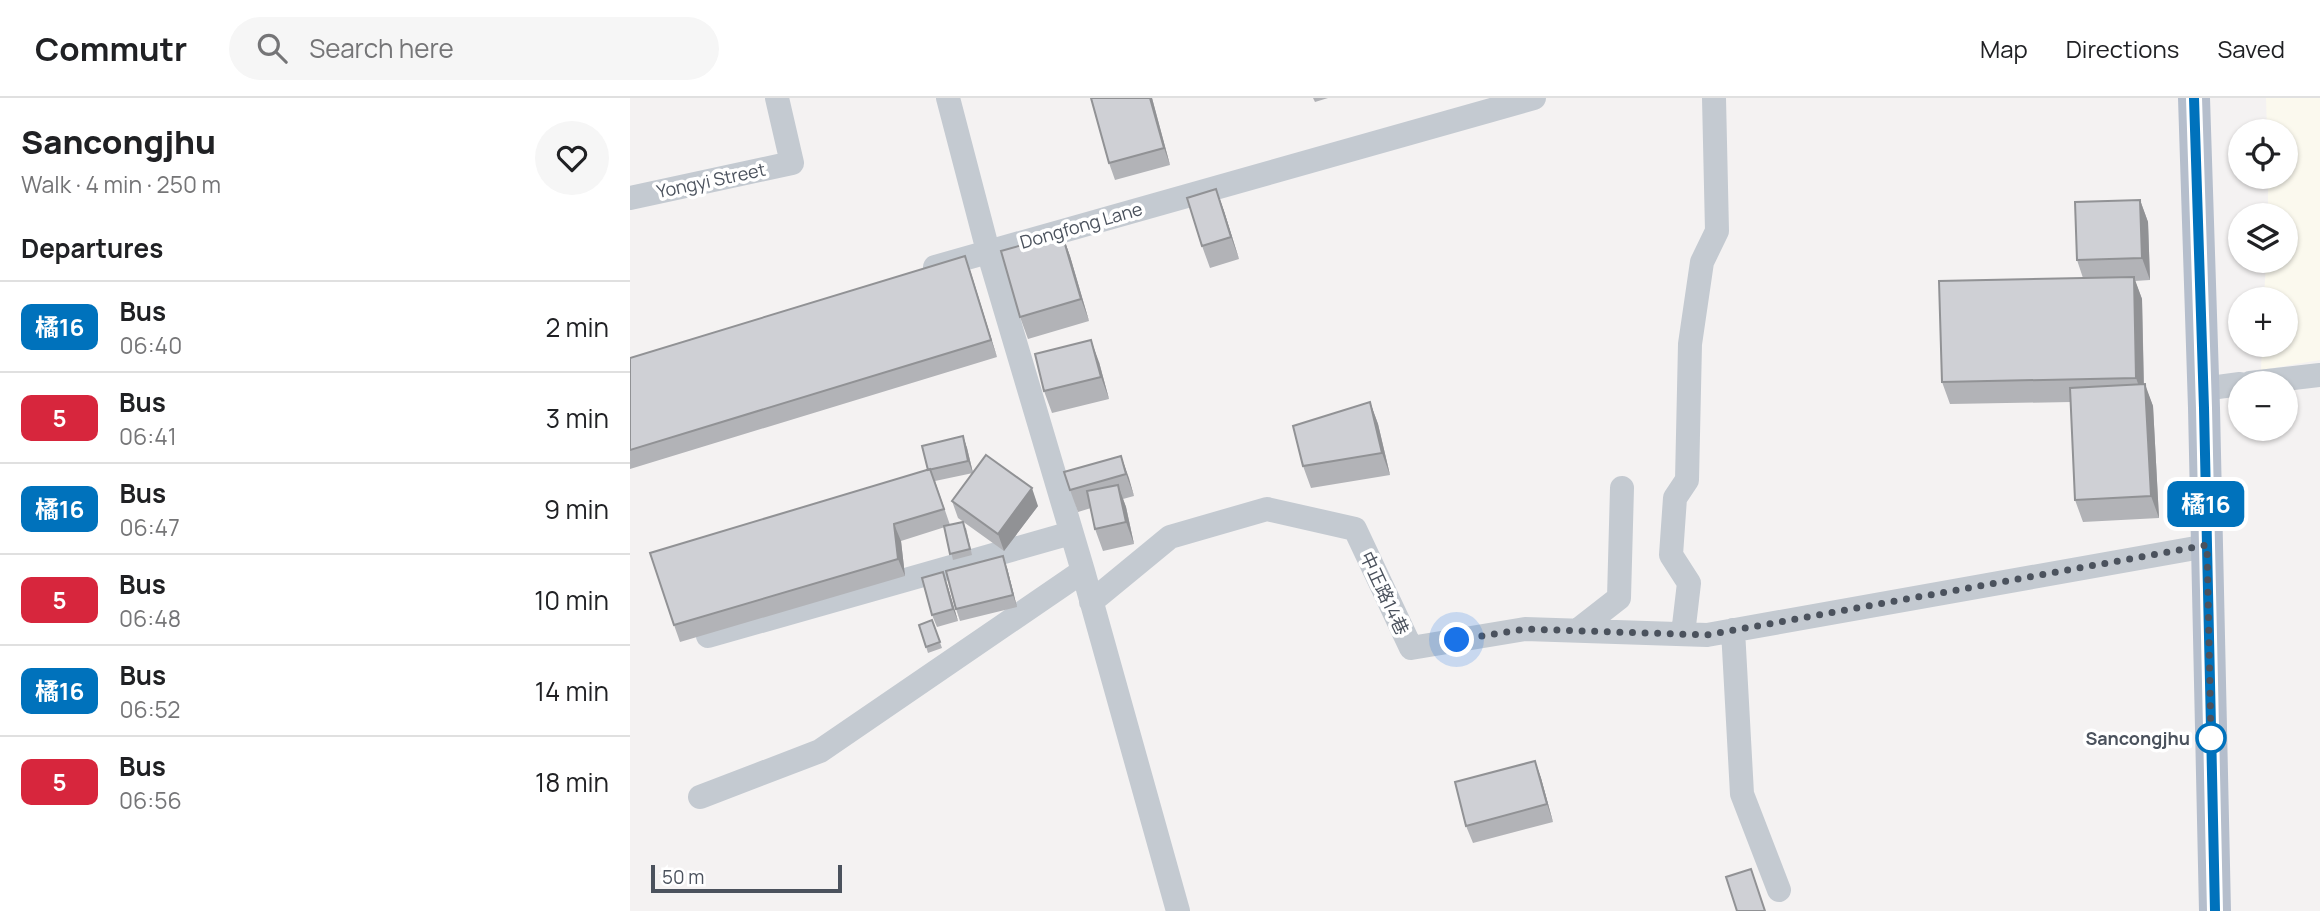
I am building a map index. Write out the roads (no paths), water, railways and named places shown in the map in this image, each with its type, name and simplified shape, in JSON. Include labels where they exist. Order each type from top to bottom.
[{"type":"main road","points":[[2194,98],[2215,911]]},
{"type":"street","name":"Yongyi Street","points":[[630,198],[792,163],[777,98]]},
{"type":"street","points":[[948,98],[988,251],[1083,571],[1178,911]]},
{"type":"street","name":"Dongfong Lane","points":[[909,275],[1534,98]]},
{"type":"street","points":[[1683,634],[1689,583],[1671,555],[1675,498],[1686,480],[1690,344],[1702,262],[1717,231],[1714,98]]},
{"type":"street","points":[[2298,378],[2320,375]]},
{"type":"street","points":[[2203,388],[2228,385]]},
{"type":"street","points":[[1578,631],[1619,597],[1622,488]]},
{"type":"street","name":"中正路14巷","points":[[1091,602],[1170,537],[1267,509],[1355,529],[1411,648],[1525,629],[1707,635],[2207,545]]},
{"type":"street","points":[[708,636],[1071,533]]},
{"type":"street","points":[[700,797],[820,751],[1083,571]]},
{"type":"street","points":[[1733,630],[1742,793],[1779,890]]},
{"type":"place","name":"Sancongjhu","points":[[2211,738]]}]
